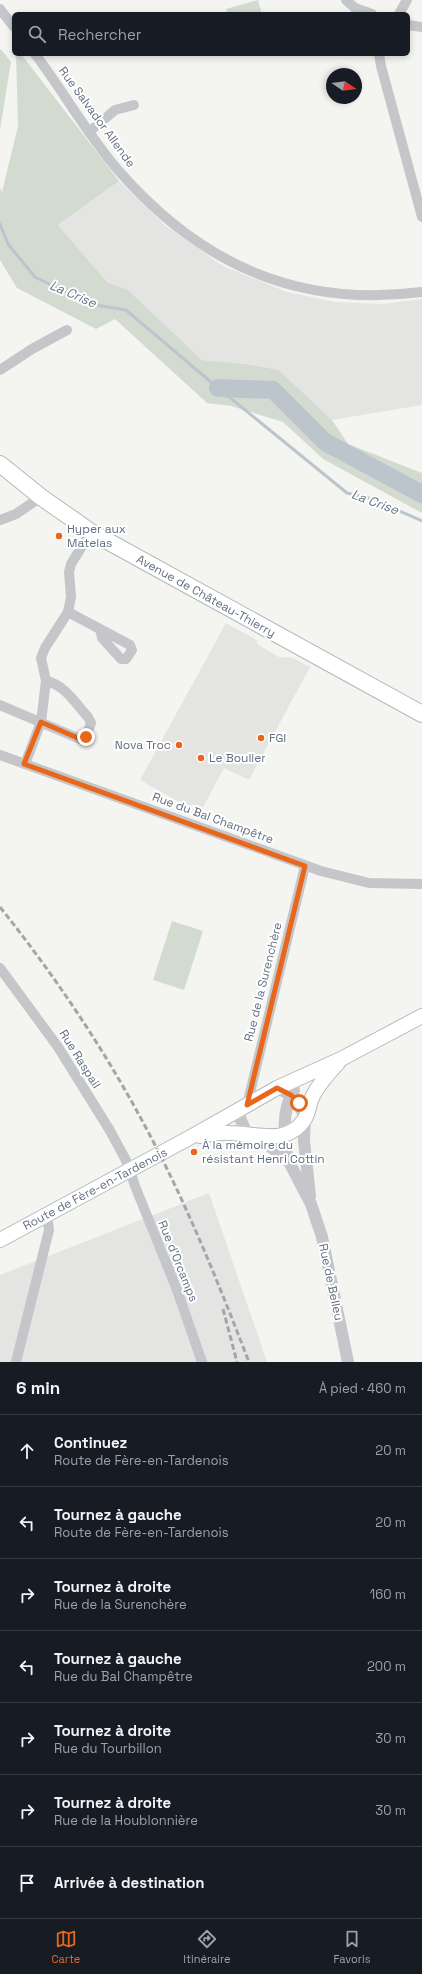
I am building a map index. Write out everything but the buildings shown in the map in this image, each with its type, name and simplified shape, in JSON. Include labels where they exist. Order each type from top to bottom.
[{"type":"main road","name":"Avenue de Château-Thierry","points":[[0,464],[41,497],[91,532],[422,714]]},
{"type":"main road","name":"Route de Fère-en-Tardenois","points":[[0,1240],[189,1138],[277,1088],[342,1059],[422,1016]]},
{"type":"main road","name":"Route de Fère-en-Tardenois","points":[[189,1138],[216,1133],[284,1136],[295,1131],[305,1119],[312,1099],[325,1077],[342,1059]]},
{"type":"street","points":[[346,0],[355,8],[366,12]]},
{"type":"street","points":[[400,12],[407,0]]},
{"type":"street","points":[[0,10],[12,25]]},
{"type":"street","points":[[410,25],[422,27]]},
{"type":"street","name":"Rue Salvador Allende","points":[[36,56],[89,132],[118,170],[162,215],[230,262],[266,277],[297,287],[338,294],[385,296],[422,292]]},
{"type":"street","points":[[379,56],[422,217]]},
{"type":"street","points":[[89,132],[115,110],[134,105]]},
{"type":"street","points":[[0,370],[32,349],[67,330]]},
{"type":"street","points":[[0,520],[16,514],[41,497]]},
{"type":"street","points":[[24,764],[41,722],[46,681],[41,658],[45,648],[68,612],[71,597],[70,568],[80,548],[91,532]]},
{"type":"street","points":[[68,612],[100,629]]},
{"type":"street","points":[[0,706],[80,739],[86,737],[91,723],[88,717],[62,687],[55,683],[46,681]]},
{"type":"street","name":"Rue du Bal Champêtre","points":[[0,755],[305,866],[369,884],[422,884]]},
{"type":"street","name":"Rue de la Surenchère","points":[[244,1107],[305,866]]},
{"type":"street","name":"Rue Raspail","points":[[0,968],[58,1047],[109,1129],[130,1170]]},
{"type":"street","points":[[302,1076],[291,1095],[285,1114],[284,1136],[288,1160],[311,1204]]},
{"type":"street","name":"Route de Fère-en-Tardenois","points":[[277,1088],[291,1095],[299,1103],[305,1119],[304,1141],[311,1204]]},
{"type":"street","points":[[244,1107],[240,1118],[252,1135],[288,1160]]},
{"type":"street","name":"Rue d'Orcamps","points":[[130,1170],[177,1290],[202,1362]]},
{"type":"street","name":"Rue de Belleu","points":[[311,1204],[322,1237],[348,1362]]},
{"type":"street","points":[[16,1362],[49,1230],[47,1215]]},
{"type":"shaded area","points":[[258,0],[261,12],[227,12],[226,9]]},
{"type":"shaded area","points":[[1,49],[11,62],[0,130],[0,50]]},
{"type":"shaded area","points":[[16,56],[23,56],[119,181],[58,225],[108,283],[127,289],[202,360],[247,364],[279,370],[332,420],[348,444],[422,473],[422,513],[323,459],[283,422],[231,406],[207,403],[115,319],[96,329],[17,288],[0,260],[0,187],[2,192],[18,126]]},
{"type":"shaded area","points":[[119,181],[166,226],[223,266],[287,292],[336,302],[382,304],[422,299],[422,405],[332,420],[279,370],[247,364],[202,360],[127,289],[108,283],[58,225]]},
{"type":"shaded area","points":[[226,623],[257,640],[257,644],[279,657],[293,658],[310,667],[249,780],[224,768],[202,809],[193,804],[190,808],[140,780]]},
{"type":"shaded area","points":[[172,921],[203,931],[184,990],[153,980]]},
{"type":"shaded area","points":[[209,1193],[267,1362],[0,1362],[0,1275]]},
{"type":"waterway","name":"La Crise","points":[[0,224],[8,244],[35,277],[90,304],[126,310],[218,388],[347,493],[372,499],[422,521]]},
{"type":"waterway","name":"La Crise","points":[[218,388],[273,390],[325,442],[422,494]]},
{"type":"railway","points":[[0,907],[59,986],[96,1041],[145,1126],[188,1213],[249,1362]]},
{"type":"railway","points":[[223,1309],[237,1362]]},
{"type":"place","name":"Hyper aux Matelas","points":[[59,536]]},
{"type":"place","name":"FGI","points":[[261,738]]},
{"type":"place","name":"Nova Troc","points":[[179,745]]},
{"type":"place","name":"Le Boulier","points":[[201,758]]},
{"type":"place","name":"À la mémoire du résistant Henri Cottin","points":[[194,1152]]},
{"type":"route","points":[[86,737],[80,739],[41,722],[24,764],[305,866],[247,1105],[277,1088],[291,1095],[299,1103]]}]
